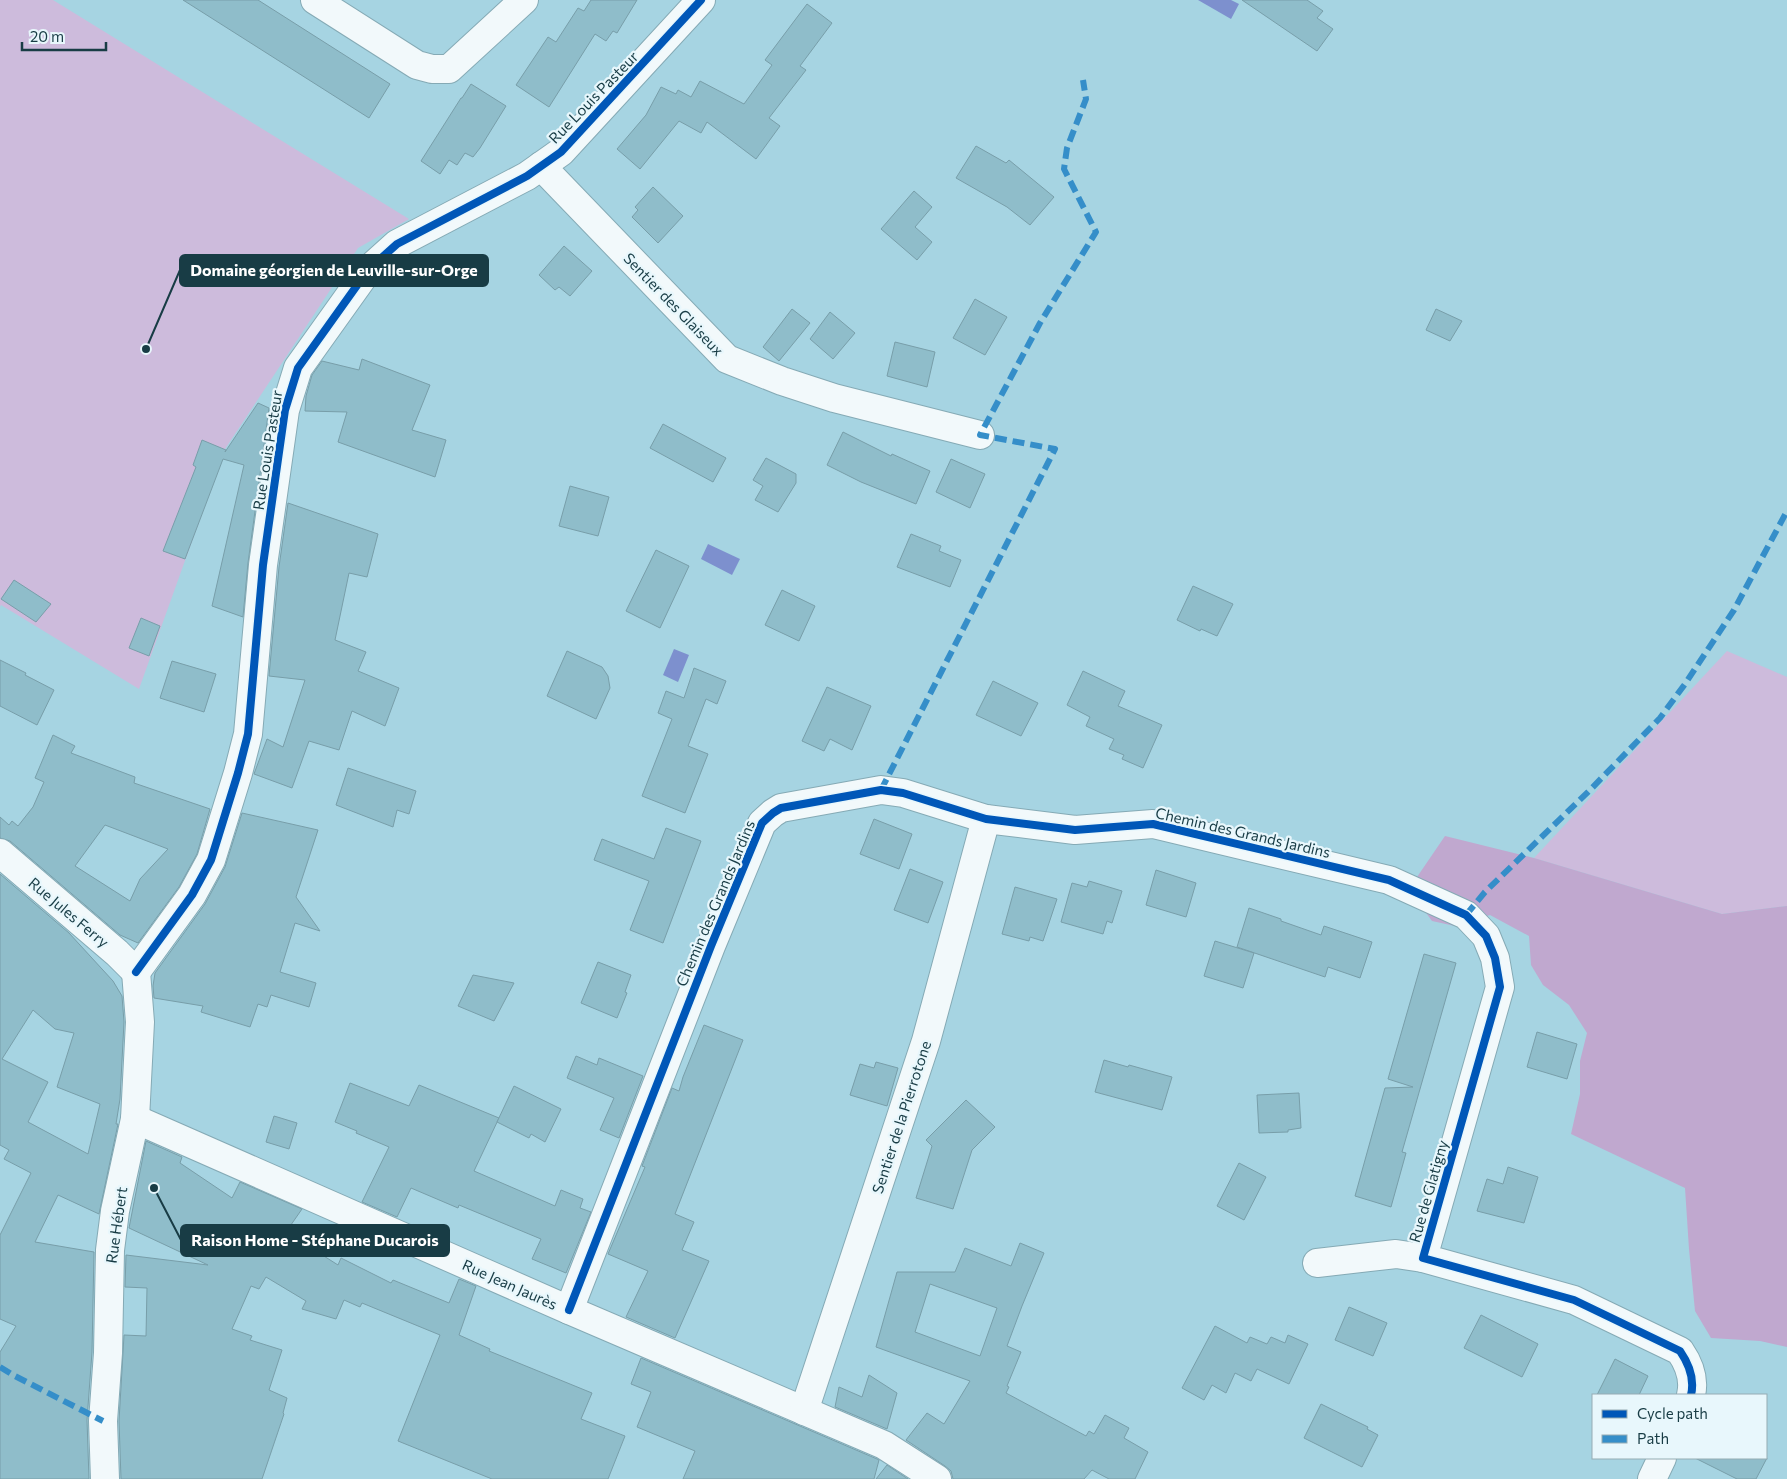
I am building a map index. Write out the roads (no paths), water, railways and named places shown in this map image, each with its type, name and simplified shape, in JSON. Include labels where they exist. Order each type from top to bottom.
[{"type":"street","points":[[315,0],[417,65],[432,69],[449,69],[524,0]]},
{"type":"street","name":"Rue Louis Pasteur","points":[[136,972],[192,895],[211,860],[240,766],[248,734],[263,565],[285,410],[298,368],[368,270],[397,244],[527,176],[561,152],[701,0]]},
{"type":"street","name":"Sentier des Glaiseux","points":[[541,166],[727,359],[782,382],[834,398],[980,435]]},
{"type":"street","name":"Chemin des Grands Jardins","points":[[570,1310],[711,946],[762,823],[781,808],[881,790],[902,793],[986,820],[1075,830],[1154,824],[1389,880],[1466,915]]},
{"type":"street","name":"Sentier de la Pierrotone","points":[[804,1411],[926,1041],[986,820]]},
{"type":"street","name":"Rue Jules Ferry","points":[[0,853],[117,953],[136,972]]},
{"type":"street","name":"Rue de Glatigny","points":[[1423,1258],[1500,987],[1495,958],[1486,936],[1466,915]]},
{"type":"street","name":"Rue Hébert","points":[[105,1479],[104,1421],[108,1353],[110,1250],[115,1211],[135,1120],[140,1022],[136,972]]},
{"type":"street","name":"Rue Jean Jaurès","points":[[135,1120],[884,1445],[937,1479]]},
{"type":"street","name":"Rue de Glatigny","points":[[1317,1263],[1396,1254],[1423,1258],[1574,1300],[1680,1351],[1688,1362],[1692,1376],[1691,1394]]},
{"type":"street","points":[[1652,1479],[1662,1459]]},
{"type":"water","points":[[1198,0],[1231,0],[1239,4],[1231,19]]},
{"type":"water","points":[[708,544],[740,559],[732,575],[701,559]]},
{"type":"water","points":[[674,649],[689,655],[678,682],[663,675]]},
{"type":"place","name":"Domaine géorgien de Leuville-sur-Orge","points":[[146,349]]},
{"type":"place","name":"Raison Home - Stéphane Ducarois","points":[[154,1188]]}]
